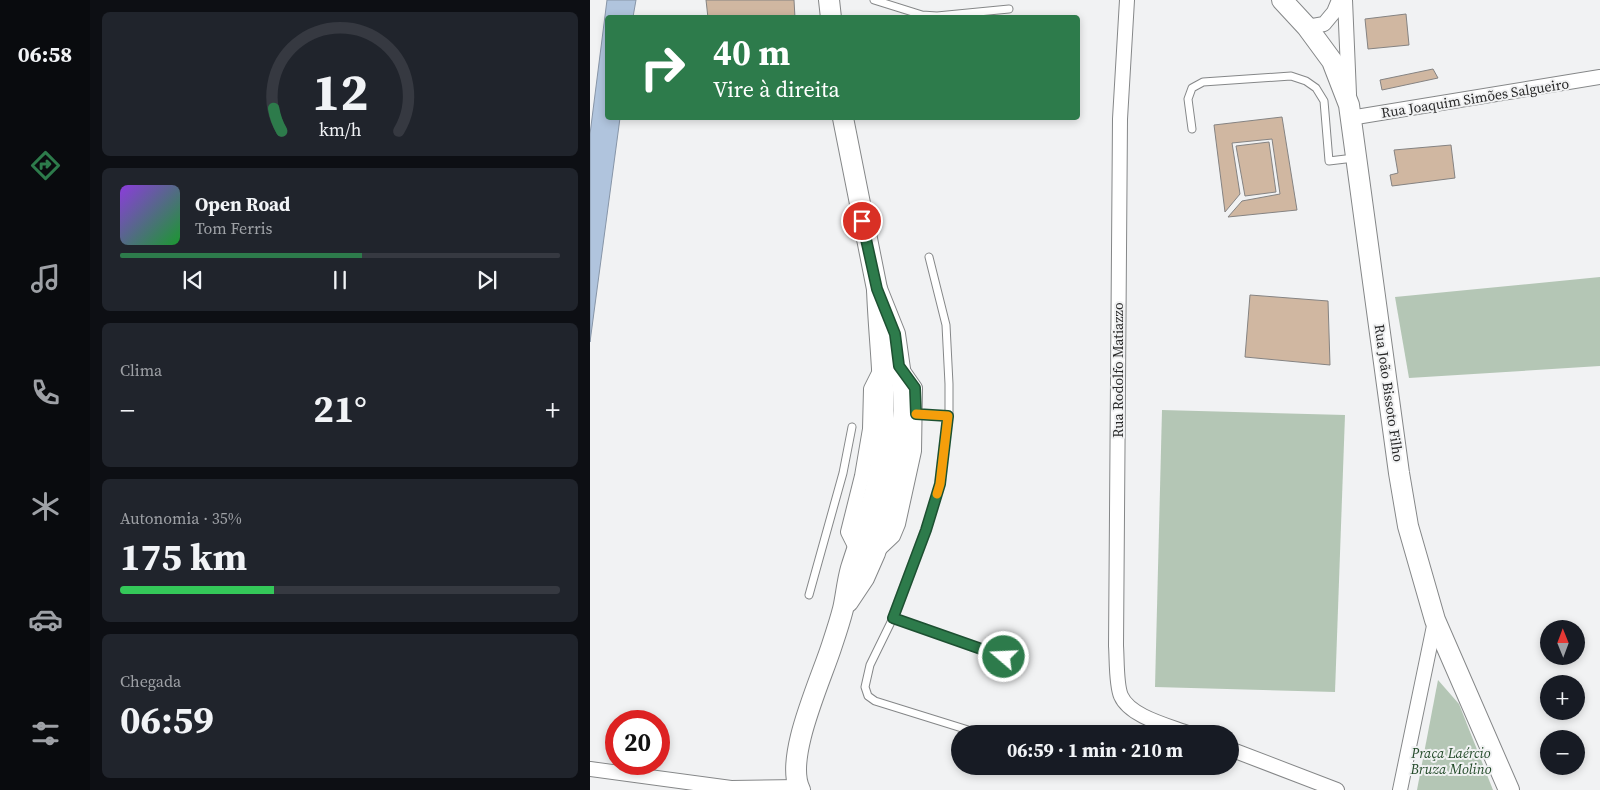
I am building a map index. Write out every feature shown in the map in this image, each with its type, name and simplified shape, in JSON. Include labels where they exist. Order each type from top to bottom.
[{"type":"main road","points":[[830,0],[831,15]]},
{"type":"main road","name":"Rua João Bissoto Filho","points":[[1282,0],[1307,27],[1332,60],[1350,112],[1399,473],[1408,526],[1435,620],[1509,790]]},
{"type":"main road","points":[[843,120],[877,289],[895,334],[889,371],[893,435],[889,463],[888,514],[871,546]]},
{"type":"main road","points":[[799,788],[796,761],[799,741],[843,610],[864,578],[871,546],[874,492],[889,463]]},
{"type":"street","name":"Rua Rodolfo Matiazzo","points":[[1127,0],[1120,119],[1116,646],[1121,696],[1135,712],[1168,725]]},
{"type":"street","name":"Rua Rodolfo Matiazzo","points":[[1126,22],[1133,0]]},
{"type":"street","points":[[1307,27],[1324,24],[1334,12],[1339,0]]},
{"type":"street","points":[[1345,0],[1350,112]]},
{"type":"street","name":"Rua Joaquim Simões Salgueiro","points":[[1350,112],[1600,77]]},
{"type":"street","points":[[889,371],[915,388],[916,414],[911,467],[898,524],[893,536],[871,546],[848,530],[862,476],[870,429],[871,389],[889,371]]},
{"type":"street","points":[[1400,790],[1435,620]]},
{"type":"street","points":[[1239,752],[1337,790]]},
{"type":"street","points":[[590,770],[731,788],[799,788]]},
{"type":"lane","points":[[874,0],[922,15]]},
{"type":"lane","points":[[946,15],[1009,8]]},
{"type":"lane","points":[[1192,129],[1188,99],[1192,88],[1203,82],[1291,76],[1306,81],[1316,88],[1324,101],[1330,161],[1341,161],[1356,157]]},
{"type":"lane","points":[[929,257],[946,325],[949,384],[948,416],[940,484],[926,530],[893,618],[870,664],[865,687],[868,696],[876,701],[952,725]]},
{"type":"lane","points":[[916,414],[948,416]]},
{"type":"lane","points":[[809,595],[843,473],[852,428]]},
{"type":"lane","points":[[893,618],[1004,657]]},
{"type":"green space","points":[[1600,277],[1600,366],[1409,378],[1395,297]]},
{"type":"green space","points":[[1162,410],[1345,415],[1335,692],[1155,687]]},
{"type":"green space","name":"Praça Laércio Bruza Molino","points":[[1438,680],[1459,704],[1493,790],[1417,790]]},
{"type":"water","points":[[607,0],[636,0],[633,15],[605,15]]},
{"type":"water","points":[[605,16],[605,120],[620,120],[590,342],[590,134]]},
{"type":"building","points":[[706,0],[794,0],[795,15],[708,15]]},
{"type":"building","points":[[1406,14],[1409,45],[1368,49],[1365,19]]},
{"type":"building","points":[[1433,69],[1438,78],[1382,90],[1380,80]]},
{"type":"building","points":[[1282,117],[1297,210],[1228,217],[1242,201],[1280,194],[1272,139],[1232,143],[1240,194],[1225,212],[1214,125]]},
{"type":"building","points":[[1269,142],[1276,192],[1245,196],[1236,146]]},
{"type":"building","points":[[1451,145],[1455,178],[1392,186],[1390,175],[1398,173],[1394,150]]},
{"type":"building","points":[[1250,295],[1328,301],[1330,365],[1245,357]]},
{"type":"slow traffic","points":[[916,414],[948,416],[940,484],[937,494]]},
{"type":"route","points":[[862,221],[877,289],[895,334],[899,366],[915,388],[916,414],[948,416],[940,484],[926,530],[893,618],[1004,657]]}]
